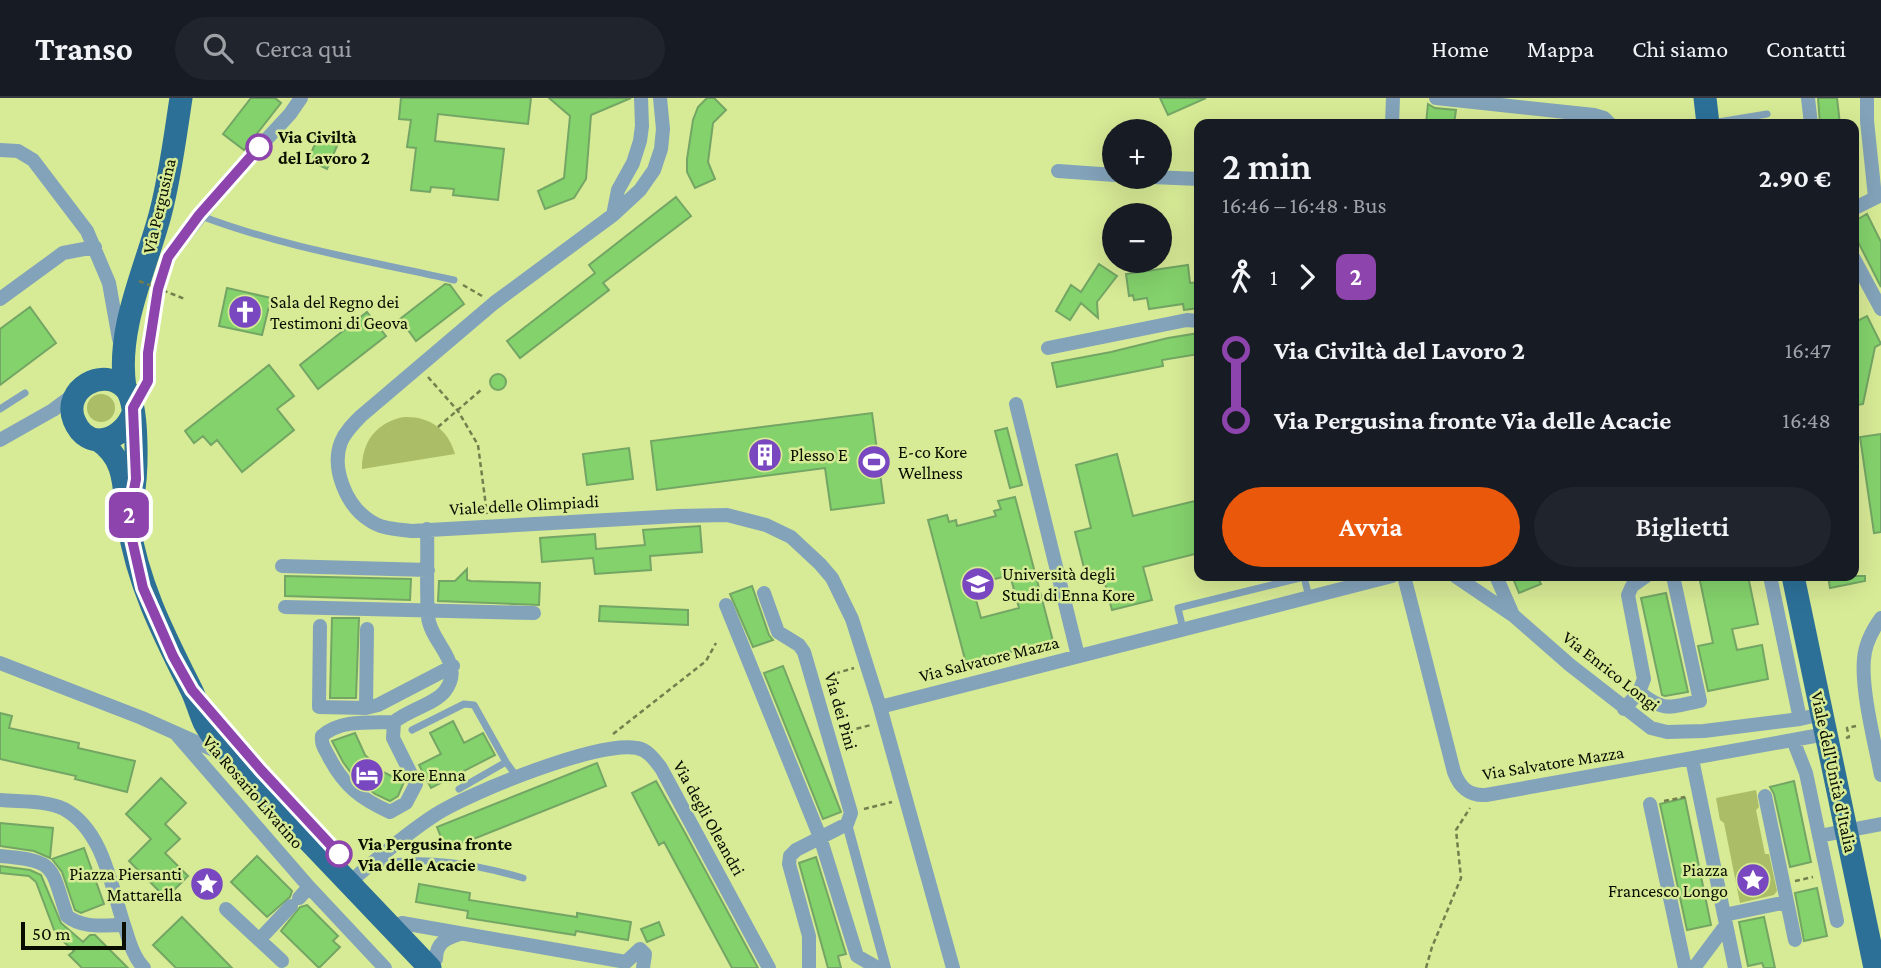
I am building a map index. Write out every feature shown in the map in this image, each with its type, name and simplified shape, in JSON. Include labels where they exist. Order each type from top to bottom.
[{"type":"main road","points":[[1705,98],[1707,119]]},
{"type":"main road","name":"Via Pergusina","points":[[132,312],[149,285],[179,109]]},
{"type":"main road","points":[[132,312],[111,357],[80,389],[72,405],[73,419],[86,435],[111,448],[118,460],[143,588],[173,656],[192,690],[205,724],[229,757],[437,965]]},
{"type":"main road","points":[[128,522],[136,479],[123,346],[132,312]]},
{"type":"main road","points":[[80,389],[93,380],[104,379],[116,382],[130,400],[129,425],[110,439],[98,440]]},
{"type":"main road","name":"Viale dell'Unità d'Italia","points":[[1794,581],[1875,968]]},
{"type":"main road","points":[[192,690],[261,770],[364,870],[437,965]]},
{"type":"street","points":[[130,400],[148,381],[149,285],[199,215],[290,114],[301,98]]},
{"type":"street","points":[[614,215],[618,190],[633,163],[640,141],[643,114],[641,98]]},
{"type":"street","name":"Viale delle Olimpiadi","points":[[660,98],[663,129],[661,149],[654,170],[640,190],[614,215],[494,303],[380,398],[349,428],[342,441],[337,456],[340,476],[347,493],[367,520],[393,529],[727,515],[766,525],[799,543],[832,579],[852,620],[880,707],[953,968]]},
{"type":"street","points":[[1391,119],[1393,98]]},
{"type":"street","points":[[1436,98],[1587,119]]},
{"type":"street","points":[[1808,98],[1810,119]]},
{"type":"street","points":[[1859,206],[1878,196],[1867,121],[1867,98]]},
{"type":"street","points":[[179,109],[165,227],[168,237],[180,239]]},
{"type":"street","points":[[0,150],[18,150],[33,160],[87,231],[109,283],[120,339]]},
{"type":"street","points":[[1058,171],[1102,174]]},
{"type":"street","points":[[1172,178],[1194,179]]},
{"type":"street","points":[[0,299],[63,253],[95,247]]},
{"type":"street","points":[[1859,268],[1881,309]]},
{"type":"street","points":[[1048,348],[1194,321]]},
{"type":"street","points":[[0,439],[53,410],[80,389]]},
{"type":"street","points":[[1016,404],[1078,656]]},
{"type":"street","points":[[394,722],[393,738],[416,784],[406,803],[390,812],[366,801],[339,777],[321,744],[322,736],[352,723],[394,722],[443,694],[451,680],[453,666],[429,620],[427,529]]},
{"type":"street","points":[[282,566],[428,570]]},
{"type":"street","name":"Via Salvatore Mazza","points":[[880,707],[1372,581]]},
{"type":"street","name":"Via Salvatore Mazza","points":[[1405,581],[1454,772],[1458,782],[1473,795],[1486,795],[1790,741],[1824,724]]},
{"type":"street","points":[[1462,581],[1514,616]]},
{"type":"street","name":"Via Enrico Longi","points":[[1498,581],[1514,616],[1624,709],[1651,728],[1667,732],[1704,731],[1800,719],[1824,724]]},
{"type":"street","points":[[1624,709],[1639,692],[1644,679],[1628,595],[1632,586],[1639,581]]},
{"type":"street","points":[[1639,692],[1663,708],[1700,701],[1674,581]]},
{"type":"street","points":[[1771,581],[1800,719]]},
{"type":"street","name":"Via dei Pini","points":[[764,593],[778,632],[799,645],[804,652],[849,818]]},
{"type":"street","points":[[726,605],[820,837],[857,957],[878,968]]},
{"type":"street","points":[[285,607],[534,613]]},
{"type":"street","points":[[1881,618],[1874,650],[1864,658],[1881,775]]},
{"type":"street","points":[[320,626],[319,707],[366,708],[378,705],[453,666]]},
{"type":"street","points":[[366,708],[367,629]]},
{"type":"street","name":"Via Rosario Livatino","points":[[0,663],[142,718],[229,757]]},
{"type":"street","points":[[1783,721],[1806,773],[1837,920]]},
{"type":"street","name":"Via Rosario Livatino","points":[[177,735],[385,968]]},
{"type":"street","name":"Via degli Oleandri","points":[[364,870],[403,837],[437,814],[517,776],[605,749],[621,746],[640,748],[651,755],[661,768],[769,968]]},
{"type":"street","points":[[1692,759],[1735,968]]},
{"type":"street","points":[[1765,796],[1795,940]]},
{"type":"street","points":[[0,800],[47,804],[63,809],[92,835],[138,962],[144,968]]},
{"type":"street","points":[[1650,804],[1685,968]]},
{"type":"street","points":[[810,968],[809,936],[789,864],[790,856],[849,818],[886,968]]},
{"type":"street","points":[[1819,836],[1881,824]]},
{"type":"street","points":[[0,856],[38,860],[44,864],[54,878],[67,916],[73,921],[89,925],[124,925]]},
{"type":"street","points":[[259,940],[310,887]]},
{"type":"street","points":[[1694,968],[1725,920],[1787,902]]},
{"type":"street","points":[[226,909],[282,961]]},
{"type":"street","points":[[402,922],[626,962],[640,949],[645,954],[643,968]]},
{"type":"street","points":[[437,965],[438,947],[443,941],[465,933]]},
{"type":"lane","points":[[1738,119],[1767,114]]},
{"type":"lane","points":[[199,215],[247,233],[454,280]]},
{"type":"lane","points":[[0,409],[25,393]]},
{"type":"lane","points":[[1183,629],[1178,608],[1288,581]]},
{"type":"lane","points":[[1305,581],[1309,597]]},
{"type":"lane","points":[[412,730],[464,704],[474,705],[506,762],[517,776]]},
{"type":"lane","points":[[459,789],[506,762]]},
{"type":"lane","points":[[364,870],[420,859],[451,861],[523,878]]},
{"type":"path","points":[[454,280],[494,303]]},
{"type":"path","points":[[149,285],[185,299]]},
{"type":"path","points":[[424,372],[458,411],[478,445],[487,519]]},
{"type":"path","points":[[438,427],[481,390]]},
{"type":"path","points":[[605,749],[614,731],[706,661],[716,643]]},
{"type":"path","points":[[812,681],[854,668]]},
{"type":"path","points":[[842,733],[871,725]]},
{"type":"path","points":[[1849,737],[1847,728],[1859,725]]},
{"type":"path","points":[[1650,804],[1699,794]]},
{"type":"path","points":[[1426,968],[1461,878],[1456,830],[1469,812],[1473,795]]},
{"type":"path","points":[[849,818],[894,802]]},
{"type":"path","points":[[1803,879],[1813,877]]},
{"type":"green space","points":[[101,394],[111,398],[115,408],[111,418],[101,422],[91,418],[87,408],[91,398]]},
{"type":"green space","points":[[404,417],[422,419],[436,426],[448,438],[455,454],[362,469],[365,450],[373,434],[386,423]]},
{"type":"green space","points":[[1756,790],[1759,807],[1756,810],[1765,854],[1769,854],[1777,891],[1774,895],[1740,903],[1724,823],[1720,820],[1716,798]]},
{"type":"building","points":[[251,98],[275,98],[281,103],[244,150],[223,134]]},
{"type":"building","points":[[401,98],[531,98],[528,124],[438,114],[435,141],[504,149],[498,200],[453,195],[454,189],[431,187],[430,192],[411,190],[416,148],[407,147],[411,120],[399,119]]},
{"type":"building","points":[[549,98],[631,98],[591,115],[586,179],[574,198],[545,209],[538,191],[564,178],[570,116]]},
{"type":"building","points":[[707,98],[714,98],[726,110],[713,123],[708,162],[715,179],[695,188],[687,172],[687,159],[693,120],[698,107]]},
{"type":"building","points":[[1160,98],[1206,98],[1168,115]]},
{"type":"building","points":[[1818,98],[1837,98],[1839,119],[1820,119]]},
{"type":"building","points":[[1428,104],[1435,108],[1456,110],[1455,119],[1426,119]]},
{"type":"building","points":[[318,137],[337,146],[327,169],[308,160]]},
{"type":"building","points":[[676,197],[691,216],[603,283],[609,290],[520,358],[507,341],[595,273],[589,265]]},
{"type":"building","points":[[1867,214],[1881,242],[1881,287],[1859,244],[1859,219]]},
{"type":"building","points":[[1099,264],[1102,266],[1102,273],[1117,276],[1097,302],[1098,318],[1081,303],[1070,320],[1056,311],[1071,285],[1081,292]]},
{"type":"building","points":[[1188,265],[1190,283],[1194,283],[1194,309],[1184,310],[1183,304],[1149,309],[1147,298],[1134,300],[1133,295],[1129,296],[1126,274],[1172,273],[1172,267]]},
{"type":"building","points":[[445,284],[450,285],[464,304],[416,341],[400,319]]},
{"type":"building","name":"Sala del Regno dei Testimoni di Geova","points":[[227,288],[271,298],[262,335],[219,326]]},
{"type":"building","points":[[30,307],[56,343],[0,385],[0,329]]},
{"type":"building","points":[[367,312],[386,336],[318,389],[300,365]]},
{"type":"building","points":[[1867,316],[1881,344],[1875,347],[1863,404],[1859,405],[1859,320]]},
{"type":"building","points":[[1194,334],[1194,355],[1162,360],[1163,366],[1057,387],[1052,363]]},
{"type":"building","points":[[269,365],[294,396],[277,409],[294,430],[242,472],[217,440],[211,445],[203,436],[194,443],[185,431]]},
{"type":"building","points":[[498,374],[506,382],[498,390],[490,382]]},
{"type":"building","name":"Plesso E","points":[[872,413],[884,503],[831,510],[825,468],[657,490],[651,441]]},
{"type":"building","points":[[1007,428],[1022,485],[1010,488],[995,431]]},
{"type":"building","points":[[1881,434],[1881,532],[1874,533],[1860,437]]},
{"type":"building","points":[[629,448],[633,479],[587,485],[583,454]]},
{"type":"building","points":[[1117,454],[1133,516],[1194,501],[1194,554],[1143,567],[1152,600],[1112,610],[1103,576],[1087,580],[1075,532],[1091,528],[1076,465]]},
{"type":"building","points":[[1015,497],[1053,641],[966,663],[928,520],[947,515],[949,522],[956,520],[957,526],[996,516],[994,511],[1001,509],[998,501]],"holes":[[[1010,575],[1019,608],[981,618],[972,585]]]},
{"type":"building","points":[[700,526],[702,552],[650,556],[651,570],[595,574],[593,558],[542,562],[540,538],[595,534],[596,549],[645,545],[643,530]]},
{"type":"building","points":[[467,569],[467,580],[471,581],[540,583],[539,605],[438,601],[439,581],[455,581]]},
{"type":"building","points":[[285,576],[411,579],[410,600],[285,596]]},
{"type":"building","points":[[1859,576],[1865,576],[1865,581],[1830,588],[1829,581],[1859,581]]},
{"type":"building","points":[[1514,581],[1540,581],[1541,584],[1519,593]]},
{"type":"building","points":[[1700,581],[1749,581],[1758,624],[1732,629],[1737,650],[1762,645],[1768,679],[1708,691],[1698,646],[1713,643]]},
{"type":"building","points":[[752,586],[773,640],[753,647],[730,594]]},
{"type":"building","points":[[1666,593],[1688,692],[1665,696],[1662,695],[1641,598]]},
{"type":"building","points":[[600,606],[688,610],[688,625],[599,621]]},
{"type":"building","points":[[332,618],[359,618],[356,698],[330,698]]},
{"type":"building","points":[[783,666],[841,812],[823,819],[764,673]]},
{"type":"building","points":[[0,713],[12,716],[9,728],[79,743],[78,748],[135,761],[127,792],[75,779],[76,776],[0,759]]},
{"type":"building","points":[[453,721],[464,743],[483,733],[495,755],[431,788],[419,765],[441,754],[430,733]]},
{"type":"building","points":[[355,733],[365,755],[383,772],[404,782],[398,796],[390,801],[375,794],[354,777],[332,741]]},
{"type":"building","points":[[597,763],[606,786],[446,850],[437,827]]},
{"type":"building","points":[[161,778],[186,803],[165,824],[180,839],[165,853],[188,876],[166,898],[129,861],[151,839],[126,814]]},
{"type":"building","points":[[656,781],[758,968],[732,968],[664,842],[659,845],[632,793]]},
{"type":"building","points":[[1794,781],[1811,862],[1790,867],[1774,794],[1770,787]]},
{"type":"building","points":[[1685,798],[1711,925],[1687,930],[1660,804]]},
{"type":"building","points":[[0,823],[53,828],[50,858],[34,851],[0,846]]},
{"type":"building","points":[[84,848],[104,904],[81,913],[75,910],[62,872],[52,859]]},
{"type":"building","points":[[257,856],[292,891],[290,897],[267,917],[231,882]]},
{"type":"building","points":[[816,857],[846,954],[838,956],[841,968],[828,968],[799,863]]},
{"type":"building","points":[[0,866],[30,870],[41,875],[61,923],[83,942],[90,935],[95,935],[128,968],[82,968],[69,955],[74,951],[56,935],[36,882],[29,876],[0,873]]},
{"type":"building","points":[[419,884],[470,893],[469,900],[577,917],[577,913],[631,922],[628,940],[576,931],[575,935],[467,918],[468,911],[416,902]]},
{"type":"building","points":[[1817,888],[1827,936],[1804,941],[1795,893]]},
{"type":"building","points":[[307,905],[338,936],[333,941],[340,947],[319,968],[281,931],[300,907]]},
{"type":"building","points":[[182,917],[232,968],[176,968],[153,945]]},
{"type":"building","points":[[1764,917],[1775,968],[1764,968],[1762,963],[1748,966],[1739,922]]},
{"type":"building","points":[[659,922],[664,935],[647,942],[641,929]]},
{"type":"bus line","name":"2","points":[[259,147],[199,215],[168,257],[158,289],[148,353],[148,381],[133,408],[136,479],[128,522],[143,588],[173,656],[192,690],[339,854]]},
{"type":"place","name":"Via Civiltà del Lavoro 2","points":[[259,147]]},
{"type":"place","name":"Sala del Regno dei Testimoni di Geova","points":[[245,312]]},
{"type":"place","name":"Plesso E","points":[[765,455]]},
{"type":"place","name":"E-co Kore Wellness","points":[[874,462]]},
{"type":"place","name":"Università degli Studi di Enna Kore","points":[[978,584]]},
{"type":"place","name":"Kore Enna","points":[[367,775]]},
{"type":"place","name":"Via Pergusina fronte Via delle Acacie","points":[[339,854]]},
{"type":"place","name":"Piazza Francesco Longo","points":[[1753,880]]},
{"type":"place","name":"Piazza Piersanti Mattarella","points":[[207,884]]}]
